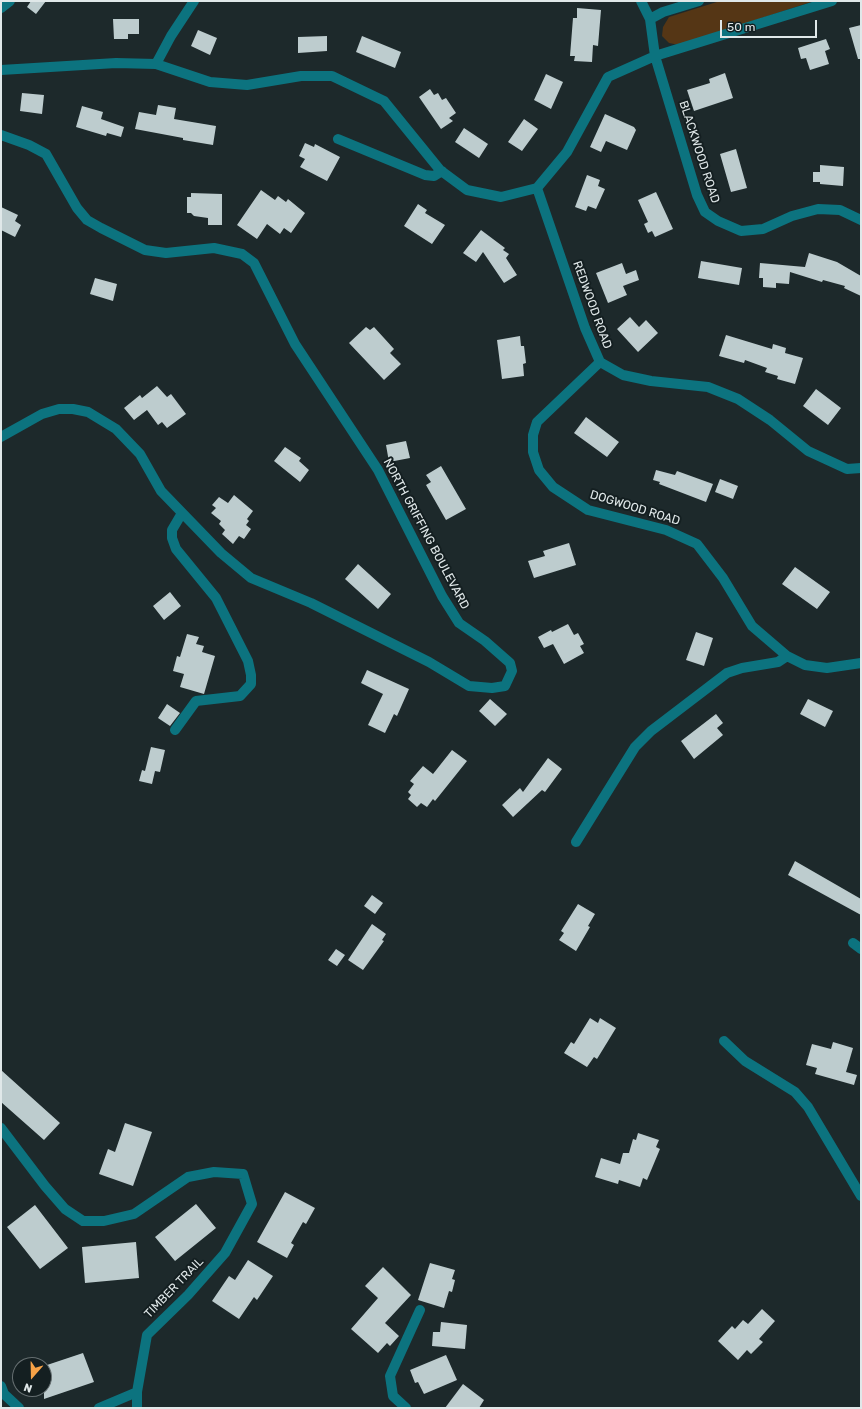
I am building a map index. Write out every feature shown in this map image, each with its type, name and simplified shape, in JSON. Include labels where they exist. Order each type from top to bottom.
[{"type":"street","points":[[1,8],[10,1]]},
{"type":"street","points":[[156,64],[171,36],[194,1]]},
{"type":"street","name":"BLACKWOOD ROAD","points":[[641,1],[650,19],[655,56],[697,195],[705,212],[718,221],[741,230],[763,229],[792,216],[818,208],[840,210],[861,220]]},
{"type":"street","points":[[650,19],[663,12],[699,1]]},
{"type":"street","points":[[1,70],[116,63],[156,64],[210,82],[248,85],[300,76],[332,76],[384,101],[442,171],[467,190],[501,198],[537,188],[567,152],[608,77],[655,56],[832,1]]},
{"type":"street","name":"NORTH GRIFFING BOULEVARD","points":[[1,134],[29,145],[46,154],[77,208],[87,220],[126,241],[145,250],[166,253],[214,248],[242,254],[254,263],[294,344],[378,470],[442,596],[459,623],[485,641],[510,663],[512,671],[505,686],[492,688],[469,686],[429,662],[310,603],[251,578],[221,553],[161,491],[140,454],[116,429],[88,412],[73,409],[58,409],[42,414],[1,437]]},
{"type":"street","points":[[338,140],[424,175],[434,176],[442,171]]},
{"type":"street","name":"REDWOOD ROAD","points":[[537,188],[585,328],[600,362],[623,375],[651,381],[708,387],[738,399],[770,420],[808,451],[847,469],[861,468]]},
{"type":"street","name":"DOGWOOD ROAD","points":[[600,362],[537,422],[533,435],[533,452],[539,470],[553,487],[588,510],[666,530],[697,544],[723,578],[752,626],[786,656],[805,665],[827,668],[861,663]]},
{"type":"street","points":[[175,730],[196,701],[240,696],[251,684],[251,674],[248,661],[216,598],[176,549],[172,538],[172,530],[182,513]]},
{"type":"street","points":[[576,842],[636,747],[651,731],[727,673],[742,668],[778,662],[786,656]]},
{"type":"street","points":[[724,1041],[745,1061],[795,1092],[808,1107],[861,1196]]},
{"type":"street","name":"TIMBER TRAIL","points":[[1,1128],[45,1186],[65,1209],[83,1221],[104,1221],[134,1214],[188,1177],[214,1172],[243,1174],[252,1204],[225,1253],[188,1295],[147,1335],[137,1392],[137,1408]]},
{"type":"street","points":[[406,1408],[393,1396],[390,1376],[420,1310]]},
{"type":"street","points":[[1,1386],[4,1394],[20,1408]]},
{"type":"street","points":[[99,1408],[137,1392]]},
{"type":"shaded area","points":[[720,1],[814,1],[679,45],[669,43],[662,36],[663,27],[669,17]]},
{"type":"building","points":[[31,1],[46,1],[36,14],[27,7]]},
{"type":"building","points":[[577,8],[601,10],[598,46],[593,45],[592,62],[574,61],[575,56],[570,56],[573,18],[577,18]]},
{"type":"building","points":[[113,19],[139,19],[139,34],[128,34],[128,39],[114,39]]},
{"type":"building","points":[[861,25],[861,59],[858,59],[849,28]]},
{"type":"building","points":[[198,30],[217,38],[210,55],[191,46]]},
{"type":"building","points":[[327,36],[327,51],[298,53],[298,37]]},
{"type":"building","points":[[362,36],[401,52],[395,68],[356,52]]},
{"type":"building","points":[[826,39],[830,49],[825,51],[829,64],[810,70],[806,58],[801,59],[798,48]]},
{"type":"building","points":[[725,73],[733,98],[694,111],[687,90],[710,83],[709,79]]},
{"type":"building","points":[[546,74],[563,82],[551,109],[534,100]]},
{"type":"building","points":[[430,89],[434,95],[438,93],[442,100],[446,98],[456,113],[449,118],[453,121],[441,129],[419,97]]},
{"type":"building","points":[[22,93],[44,95],[42,114],[20,111]]},
{"type":"building","points":[[158,105],[176,108],[174,119],[216,126],[213,145],[135,129],[139,112],[156,115]]},
{"type":"building","points":[[82,106],[103,112],[101,119],[124,127],[121,137],[107,133],[106,136],[76,127]]},
{"type":"building","points":[[605,114],[634,127],[636,130],[627,150],[606,141],[601,152],[590,147]]},
{"type":"building","points":[[524,119],[538,129],[522,151],[508,142]]},
{"type":"building","points":[[464,128],[488,144],[479,158],[455,142]]},
{"type":"building","points":[[305,143],[314,147],[315,144],[340,157],[327,181],[300,167],[305,159],[299,156]]},
{"type":"building","points":[[736,149],[747,188],[731,192],[720,154]]},
{"type":"building","points":[[820,165],[844,167],[843,186],[813,182],[813,172],[820,172]]},
{"type":"building","points":[[587,175],[600,180],[598,186],[605,189],[596,209],[588,206],[586,211],[575,207]]},
{"type":"building","points":[[261,190],[275,200],[278,196],[286,202],[288,199],[305,213],[291,233],[284,228],[280,234],[267,224],[257,239],[237,225]]},
{"type":"building","points":[[656,192],[673,229],[655,237],[652,231],[648,233],[644,224],[648,222],[638,200]]},
{"type":"building","points":[[191,193],[222,194],[222,225],[208,225],[208,218],[194,216],[191,213],[187,213],[187,197],[191,197]]},
{"type":"building","points":[[418,204],[427,210],[425,213],[445,225],[432,244],[404,226]]},
{"type":"building","points":[[1,207],[18,215],[15,221],[21,225],[15,237],[1,230]]},
{"type":"building","points":[[481,230],[505,248],[503,250],[509,254],[506,258],[517,275],[504,283],[483,252],[476,262],[463,253]]},
{"type":"building","points":[[809,253],[837,262],[861,276],[861,296],[844,288],[845,286],[823,280],[822,282],[790,272],[789,284],[776,283],[776,288],[763,287],[763,278],[759,278],[760,263],[805,267]]},
{"type":"building","points":[[701,261],[742,268],[739,285],[698,278]]},
{"type":"building","points":[[622,263],[626,274],[636,270],[639,280],[623,286],[627,295],[608,303],[596,273]]},
{"type":"building","points":[[95,278],[117,284],[113,301],[90,294]]},
{"type":"building","points":[[630,317],[639,327],[646,320],[658,333],[638,352],[617,329]]},
{"type":"building","points":[[366,327],[370,330],[374,327],[394,349],[390,353],[401,364],[384,380],[349,343]]},
{"type":"building","points":[[726,335],[772,349],[773,344],[786,348],[785,353],[803,358],[795,384],[777,379],[778,376],[765,372],[767,368],[745,360],[744,363],[719,356]]},
{"type":"building","points":[[520,336],[521,346],[524,346],[526,363],[523,364],[524,376],[502,379],[497,340]]},
{"type":"building","points":[[157,386],[167,397],[171,394],[186,414],[167,428],[162,422],[158,425],[147,410],[134,420],[124,408],[140,395],[142,398]]},
{"type":"building","points":[[816,389],[841,408],[828,425],[803,406]]},
{"type":"building","points":[[586,417],[619,442],[607,457],[574,433]]},
{"type":"building","points":[[406,441],[410,458],[389,462],[386,445]]},
{"type":"building","points":[[285,447],[301,458],[299,461],[309,470],[300,482],[274,461]]},
{"type":"building","points":[[441,466],[466,509],[446,520],[426,485],[431,482],[426,475]]},
{"type":"building","points":[[656,470],[675,475],[677,471],[713,484],[706,502],[659,484],[660,482],[653,480]]},
{"type":"building","points":[[720,479],[738,486],[733,499],[715,492]]},
{"type":"building","points":[[234,495],[253,511],[247,519],[249,521],[246,525],[251,529],[244,539],[239,536],[233,544],[222,534],[225,530],[219,524],[221,521],[211,513],[216,508],[212,505],[219,497],[228,503]]},
{"type":"building","points":[[569,543],[576,565],[534,578],[528,561],[545,556],[543,551]]},
{"type":"building","points":[[358,564],[391,594],[378,609],[345,579]]},
{"type":"building","points":[[795,567],[830,592],[817,609],[782,584]]},
{"type":"building","points":[[170,592],[181,606],[164,620],[153,606]]},
{"type":"building","points":[[568,624],[574,635],[578,633],[584,644],[580,646],[584,653],[564,664],[553,644],[544,648],[538,637],[551,630],[552,632]]},
{"type":"building","points":[[696,632],[713,638],[704,666],[686,660]]},
{"type":"building","points":[[187,634],[199,637],[196,644],[204,646],[202,652],[215,656],[204,694],[180,687],[184,674],[173,671],[177,656],[180,657]]},
{"type":"building","points":[[367,670],[409,689],[397,716],[394,714],[385,733],[368,725],[383,694],[361,683]]},
{"type":"building","points":[[490,699],[507,714],[495,726],[479,711]]},
{"type":"building","points":[[808,699],[833,711],[825,727],[800,714]]},
{"type":"building","points":[[167,704],[180,713],[170,726],[158,718]]},
{"type":"building","points":[[716,714],[723,723],[717,728],[723,735],[694,759],[681,741]]},
{"type":"building","points":[[151,747],[165,750],[160,772],[155,771],[152,784],[139,781],[142,770],[145,771]]},
{"type":"building","points":[[452,750],[467,761],[435,801],[433,799],[427,807],[421,803],[417,807],[408,799],[411,795],[408,792],[414,784],[410,781],[423,766],[433,774]]},
{"type":"building","points":[[548,758],[562,769],[545,792],[542,790],[513,817],[502,805],[520,788],[523,792]]},
{"type":"building","points":[[795,861],[861,899],[861,915],[788,875]]},
{"type":"building","points":[[372,895],[383,903],[375,914],[364,906]]},
{"type":"building","points":[[578,904],[595,914],[588,926],[590,927],[576,951],[559,940],[564,933],[561,931]]},
{"type":"building","points":[[372,924],[386,934],[382,940],[384,941],[363,970],[348,960]]},
{"type":"building","points":[[336,949],[345,955],[337,966],[328,960]]},
{"type":"building","points":[[590,1018],[598,1023],[600,1018],[616,1028],[597,1059],[594,1057],[587,1067],[564,1053],[571,1042],[574,1044]]},
{"type":"building","points":[[833,1042],[853,1048],[846,1072],[857,1075],[854,1085],[815,1074],[817,1068],[806,1065],[812,1044],[831,1049]]},
{"type":"building","points":[[1,1070],[60,1123],[44,1140],[1,1102]]},
{"type":"building","points":[[125,1123],[152,1132],[133,1186],[99,1174],[108,1149],[115,1152]]},
{"type":"building","points":[[638,1133],[659,1140],[656,1147],[660,1149],[647,1180],[643,1178],[640,1187],[619,1180],[618,1184],[595,1177],[601,1158],[620,1164],[623,1153],[629,1153],[633,1139],[636,1140]]},
{"type":"building","points":[[285,1192],[315,1208],[306,1224],[303,1222],[291,1243],[294,1245],[287,1258],[257,1242]]},
{"type":"building","points":[[196,1204],[216,1228],[175,1261],[155,1237]]},
{"type":"building","points":[[35,1205],[68,1248],[40,1269],[7,1227]]},
{"type":"building","points":[[136,1242],[139,1278],[85,1283],[82,1247]]},
{"type":"building","points":[[248,1260],[273,1276],[257,1300],[254,1297],[239,1319],[212,1301],[229,1276],[235,1280]]},
{"type":"building","points":[[430,1263],[455,1270],[452,1279],[455,1280],[452,1292],[449,1291],[444,1308],[418,1300]]},
{"type":"building","points":[[383,1267],[411,1295],[385,1323],[399,1336],[390,1346],[387,1343],[378,1353],[351,1329],[378,1298],[365,1286]]},
{"type":"building","points":[[762,1309],[775,1321],[759,1339],[763,1342],[751,1354],[747,1350],[738,1360],[718,1341],[732,1326],[735,1329],[743,1320],[748,1324]]},
{"type":"building","points":[[441,1322],[467,1325],[465,1349],[432,1346],[433,1332],[440,1332]]},
{"type":"building","points":[[83,1353],[94,1382],[52,1396],[52,1363]]},
{"type":"building","points":[[446,1355],[457,1380],[424,1394],[418,1382],[415,1383],[410,1370]]},
{"type":"building","points":[[463,1384],[484,1400],[479,1408],[445,1408]]}]
